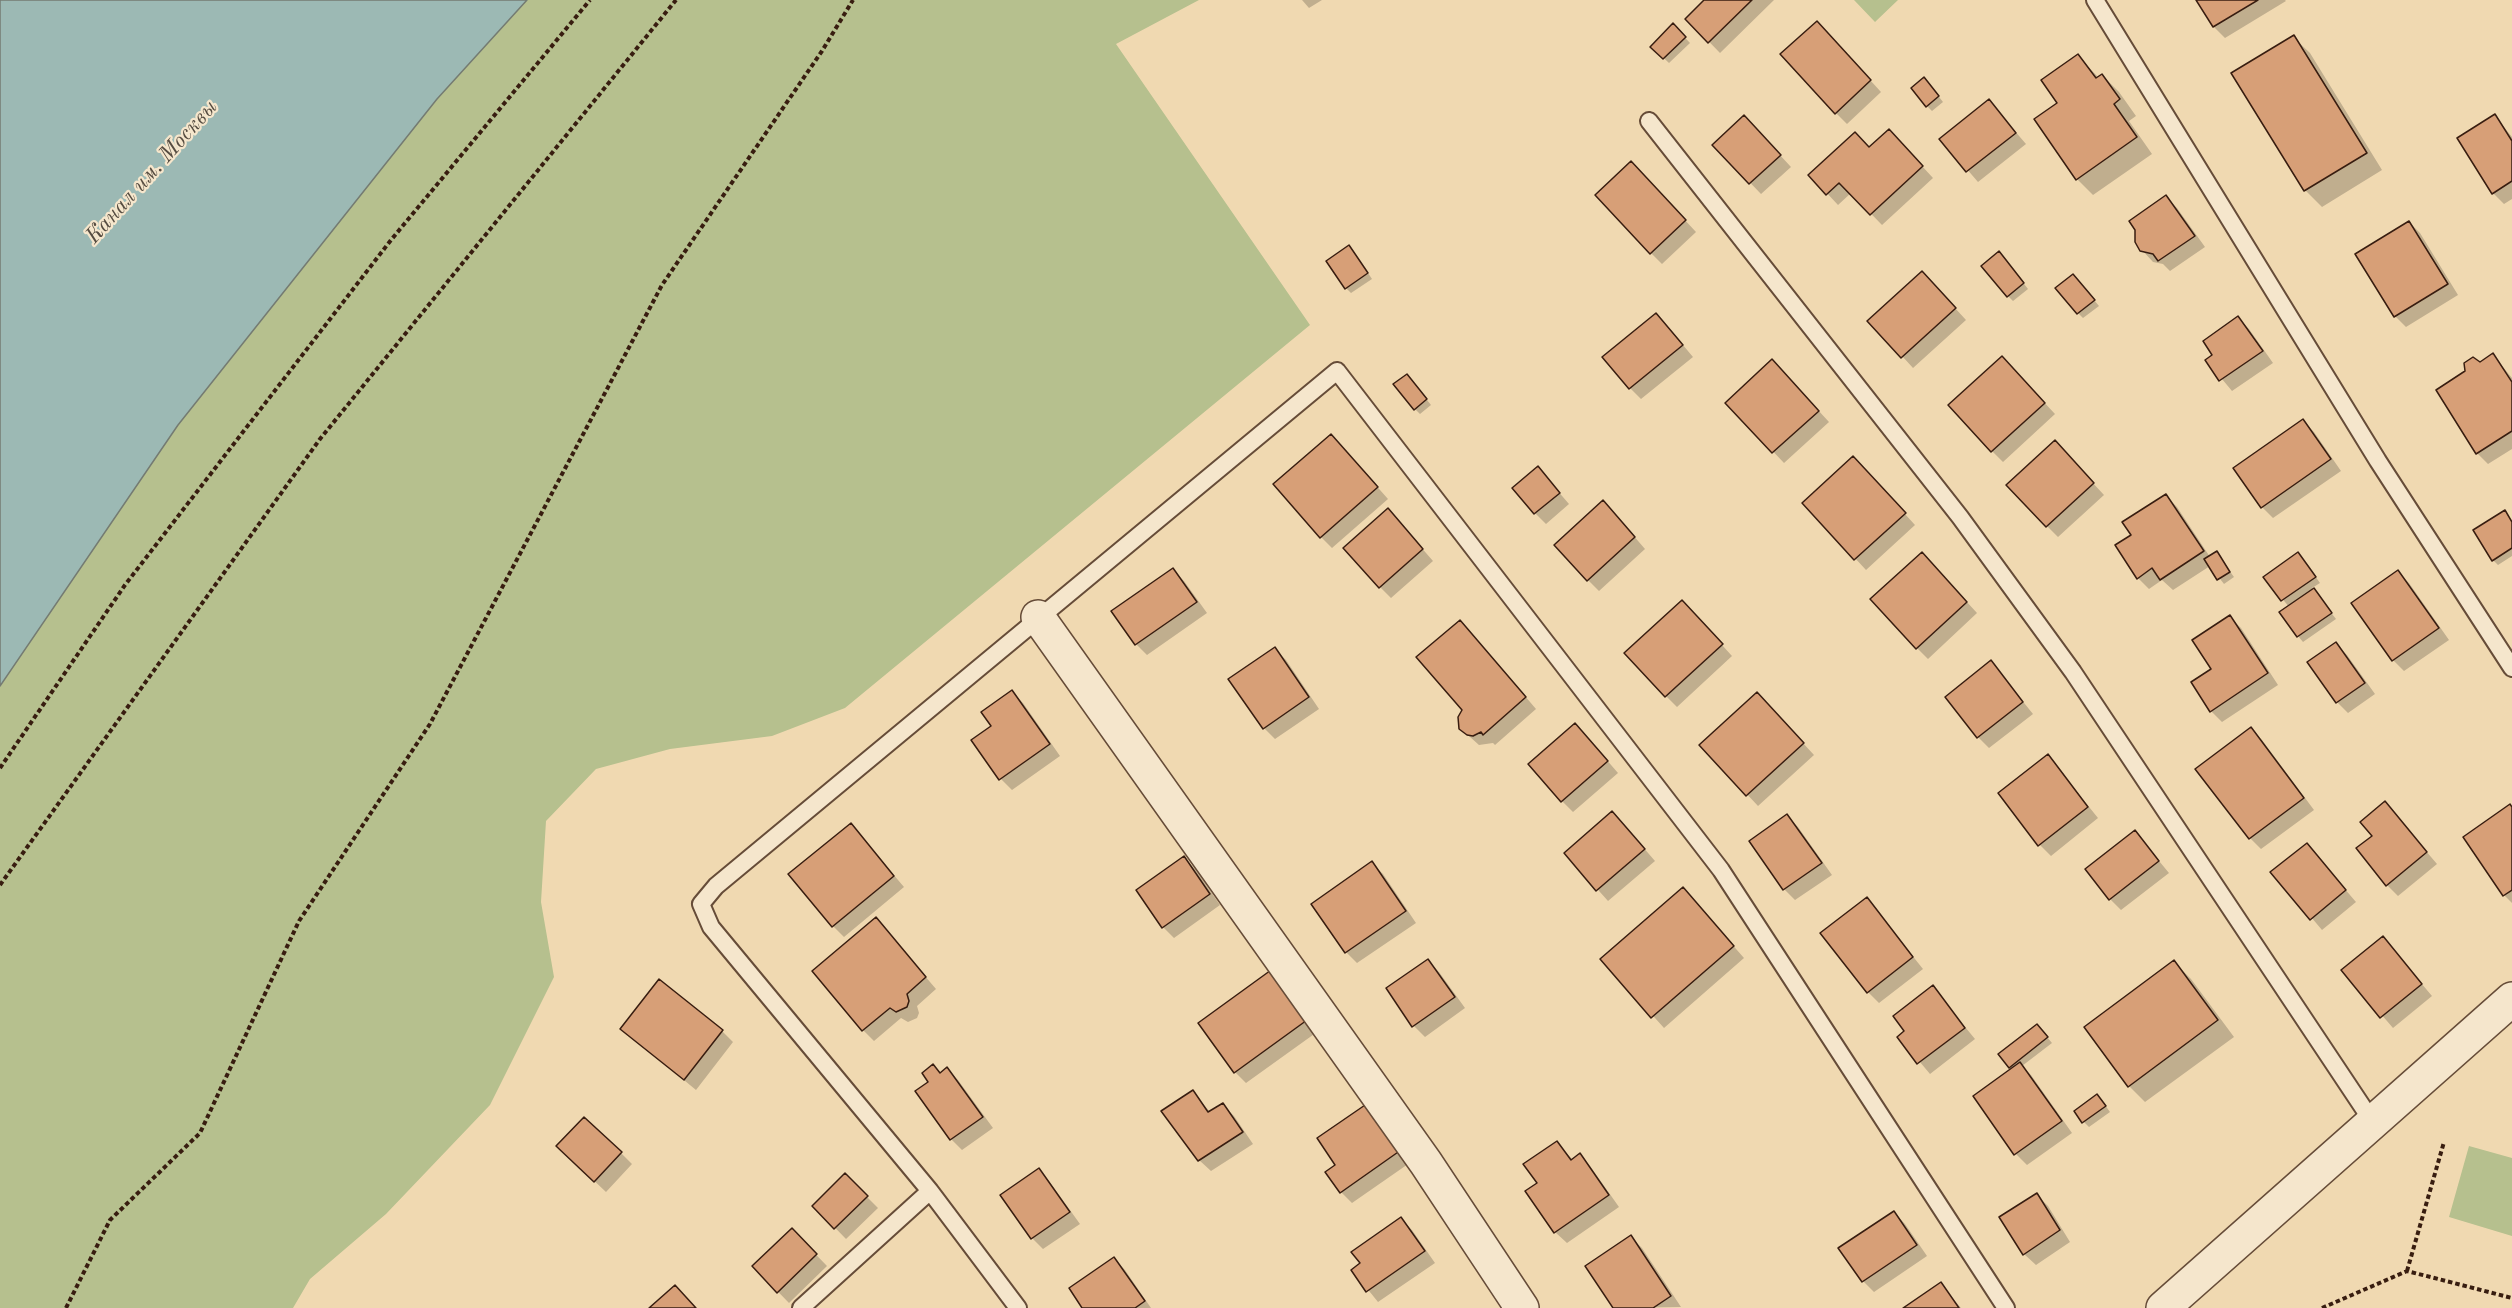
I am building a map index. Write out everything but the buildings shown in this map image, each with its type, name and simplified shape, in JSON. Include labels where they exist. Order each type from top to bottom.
[{"type":"street","points":[[1038,617],[1426,1163],[1522,1308]]},
{"type":"street","points":[[2163,1308],[2512,999]]},
{"type":"lane","points":[[2095,0],[2378,461],[2512,668]]},
{"type":"lane","points":[[1649,121],[1960,517],[2060,654],[2372,1121]]},
{"type":"lane","points":[[1018,1308],[930,1191],[711,927],[701,904],[716,886],[1337,371],[1721,870],[2006,1308]]},
{"type":"lane","points":[[801,1308],[930,1191]]},
{"type":"path","points":[[0,768],[125,585],[391,240],[590,0]]},
{"type":"path","points":[[0,885],[320,439],[676,0]]},
{"type":"path","points":[[66,1308],[110,1220],[200,1133],[299,921],[430,724],[662,285],[822,51],[853,0]]},
{"type":"path","points":[[2407,1271],[2444,1142]]},
{"type":"path","points":[[2322,1308],[2407,1271],[2512,1298]]},
{"type":"green space","points":[[527,0],[1199,0],[1116,44],[1310,325],[845,708],[772,736],[670,749],[596,769],[546,821],[541,902],[554,977],[490,1105],[386,1214],[310,1279],[293,1308],[0,1308],[0,686],[178,425],[437,99]]},
{"type":"green space","points":[[1854,0],[1898,0],[1875,22]]},
{"type":"green space","points":[[2469,1146],[2512,1158],[2512,1236],[2449,1217]]},
{"type":"water","name":"Канал им. Москвы","points":[[0,0],[527,0],[437,99],[178,425],[0,686]]}]
